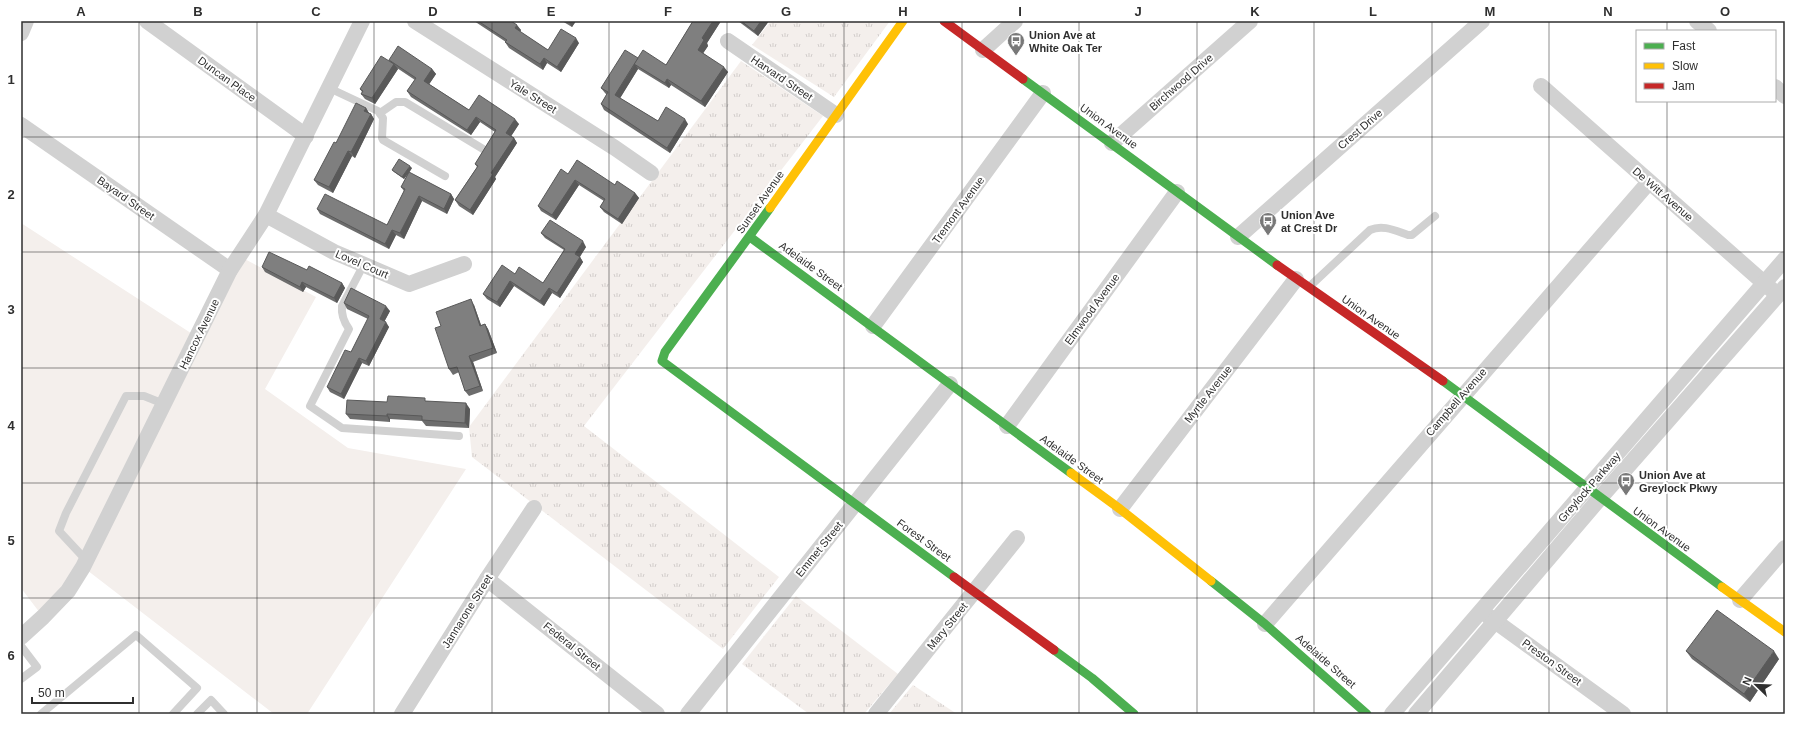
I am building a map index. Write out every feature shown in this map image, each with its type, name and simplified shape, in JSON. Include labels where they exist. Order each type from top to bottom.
[{"type":"street","points":[[21,33],[26,21]]},
{"type":"street","name":"Duncan Place","points":[[147,21],[306,136]]},
{"type":"street","name":"Hancox Avenue","points":[[21,637],[68,591],[86,560],[230,270],[266,215],[362,21]]},
{"type":"street","name":"Yale Street","points":[[415,21],[615,148],[651,173]]},
{"type":"street","name":"Sunset Avenue","points":[[698,389],[662,361],[665,352],[750,237],[903,21]]},
{"type":"street","name":"Union Avenue","points":[[944,21],[1238,237],[1462,395],[1594,494],[1785,632]]},
{"type":"street","points":[[983,50],[1015,21]]},
{"type":"street","name":"Birchwood Drive","points":[[1112,143],[1250,21]]},
{"type":"street","name":"Crest Drive","points":[[1238,237],[1482,21]]},
{"type":"street","points":[[1697,21],[1708,30]]},
{"type":"street","name":"Harvard Street","points":[[728,41],[836,115]]},
{"type":"street","name":"De Witt Avenue","points":[[1541,86],[1764,283],[1783,295]]},
{"type":"street","points":[[1776,89],[1785,96]]},
{"type":"street","name":"Tremont Avenue","points":[[873,326],[1044,93]]},
{"type":"street","name":"Bayard Street","points":[[21,125],[230,270]]},
{"type":"street","name":"Campbell Avenue","points":[[1265,624],[1462,395],[1649,182]]},
{"type":"street","name":"Elmwood Avenue","points":[[1007,426],[1177,192]]},
{"type":"street","name":"Lovel Court","points":[[266,215],[334,252],[409,284],[464,264]]},
{"type":"street","name":"Adelaide Street","points":[[750,237],[1120,509],[1265,624],[1367,714]]},
{"type":"street","name":"Greylock Parkway","points":[[1416,714],[1496,621],[1594,494],[1764,283],[1785,260]]},
{"type":"street","name":"Myrtle Avenue","points":[[1120,509],[1302,283]]},
{"type":"street","name":"Greylock Parkway","points":[[1392,714],[1482,610],[1783,295]]},
{"type":"street","name":"Emmet Street","points":[[688,714],[950,384]]},
{"type":"street","name":"Forest Street","points":[[698,389],[1092,678],[1134,714]]},
{"type":"street","name":"Jannarone Street","points":[[402,714],[487,579],[534,508]]},
{"type":"street","name":"Mary Street","points":[[876,714],[1017,538]]},
{"type":"street","points":[[1740,600],[1785,548]]},
{"type":"street","name":"Federal Street","points":[[487,579],[656,714]]},
{"type":"street","name":"Preston Street","points":[[1482,610],[1623,714]]},
{"type":"lane","points":[[330,88],[380,113],[383,118],[383,140],[445,176]]},
{"type":"lane","points":[[380,113],[396,102],[405,102],[482,149]]},
{"type":"lane","points":[[1302,283],[1370,230],[1376,227],[1383,227],[1412,235],[1435,216]]},
{"type":"lane","points":[[364,264],[342,306],[341,312],[344,322],[349,329],[310,406],[342,428],[459,436]]},
{"type":"lane","points":[[86,560],[58,531],[70,507],[126,396],[144,396],[164,404]]},
{"type":"lane","points":[[41,714],[136,635],[198,688],[173,714]]},
{"type":"lane","points":[[21,646],[37,666],[21,679]]},
{"type":"lane","points":[[197,714],[211,700],[224,714]]},
{"type":"green space","points":[[771,21],[890,21],[834,97],[752,45]]},
{"type":"green space","points":[[741,61],[823,116],[584,426],[779,577],[723,649],[472,457],[469,427]]},
{"type":"green space","points":[[21,223],[197,337],[239,256],[316,297],[265,389],[348,448],[466,469],[307,714],[274,714],[83,567],[43,617],[21,588]]},
{"type":"green space","points":[[796,596],[898,674],[864,714],[809,714],[742,664]]},
{"type":"green space","points":[[913,685],[957,714],[889,714]]},
{"type":"building","points":[[478,21],[511,21],[517,25],[515,28],[548,50],[561,29],[576,38],[557,67],[544,58],[540,64],[505,42],[507,40]]},
{"type":"building","points":[[693,21],[713,21],[702,38],[704,40],[698,50],[724,67],[701,101],[667,79],[665,83],[634,64],[643,50],[666,65]]},
{"type":"building","points":[[741,21],[761,21],[754,31]]},
{"type":"building","points":[[398,46],[432,69],[424,81],[469,110],[479,95],[515,119],[506,133],[514,138],[491,173],[493,174],[470,210],[455,200],[478,166],[475,164],[496,130],[476,117],[467,130],[407,91],[416,78],[389,60]]},
{"type":"building","points":[[625,50],[638,58],[615,95],[658,121],[666,107],[685,119],[667,148],[601,104],[608,92],[601,88]]},
{"type":"building","points":[[381,56],[394,64],[372,98],[361,94],[363,91],[360,89]]},
{"type":"building","points":[[356,103],[366,108],[364,111],[371,114],[351,152],[348,151],[329,187],[314,180],[334,142],[336,143]]},
{"type":"building","points":[[399,159],[410,166],[402,177],[392,170]]},
{"type":"building","points":[[577,160],[615,185],[617,181],[635,193],[618,219],[600,207],[605,199],[575,180],[552,215],[538,206],[561,169],[568,174]]},
{"type":"building","points":[[409,172],[451,194],[444,209],[419,196],[400,233],[392,230],[385,244],[317,209],[325,194],[387,225],[405,189],[401,187]]},
{"type":"building","points":[[550,220],[583,241],[575,254],[580,257],[557,293],[549,288],[540,301],[510,281],[497,302],[483,294],[502,265],[515,274],[519,267],[543,283],[565,249],[541,233]]},
{"type":"building","points":[[269,252],[307,270],[309,266],[342,283],[334,298],[302,282],[300,287],[262,267]]},
{"type":"building","points":[[351,288],[386,306],[380,319],[386,322],[366,361],[359,358],[341,394],[327,387],[345,350],[351,352],[369,316],[344,303]]},
{"type":"building","points":[[471,299],[480,326],[485,324],[493,348],[469,356],[480,386],[465,391],[457,367],[449,369],[435,328],[441,326],[436,312]]},
{"type":"building","points":[[388,396],[425,398],[425,401],[466,403],[465,423],[422,420],[422,416],[346,414],[347,400],[387,402]]},
{"type":"building","points":[[1717,610],[1774,651],[1744,694],[1686,651]]},
{"type":"traffic: fast","points":[[1023,79],[1277,265]]},
{"type":"traffic: fast","points":[[770,208],[665,352],[662,361],[954,577]]},
{"type":"traffic: fast","points":[[750,237],[1071,473]]},
{"type":"traffic: fast","points":[[1443,381],[1722,587]]},
{"type":"traffic: fast","points":[[1211,581],[1265,624],[1367,714]]},
{"type":"traffic: fast","points":[[1054,650],[1092,678],[1134,714]]},
{"type":"traffic: slow","points":[[770,208],[903,21]]},
{"type":"traffic: slow","points":[[1071,473],[1120,509],[1211,581]]},
{"type":"traffic: slow","points":[[1722,587],[1785,632]]},
{"type":"traffic: jam","points":[[944,21],[1023,79]]},
{"type":"traffic: jam","points":[[1277,265],[1443,381]]},
{"type":"traffic: jam","points":[[954,577],[1054,650]]},
{"type":"place","name":"Union Ave at White Oak Ter","points":[[1016,56]]},
{"type":"place","name":"Union Ave at Crest Dr","points":[[1268,236]]},
{"type":"place","name":"Union Ave at Greylock Pkwy","points":[[1626,496]]}]
